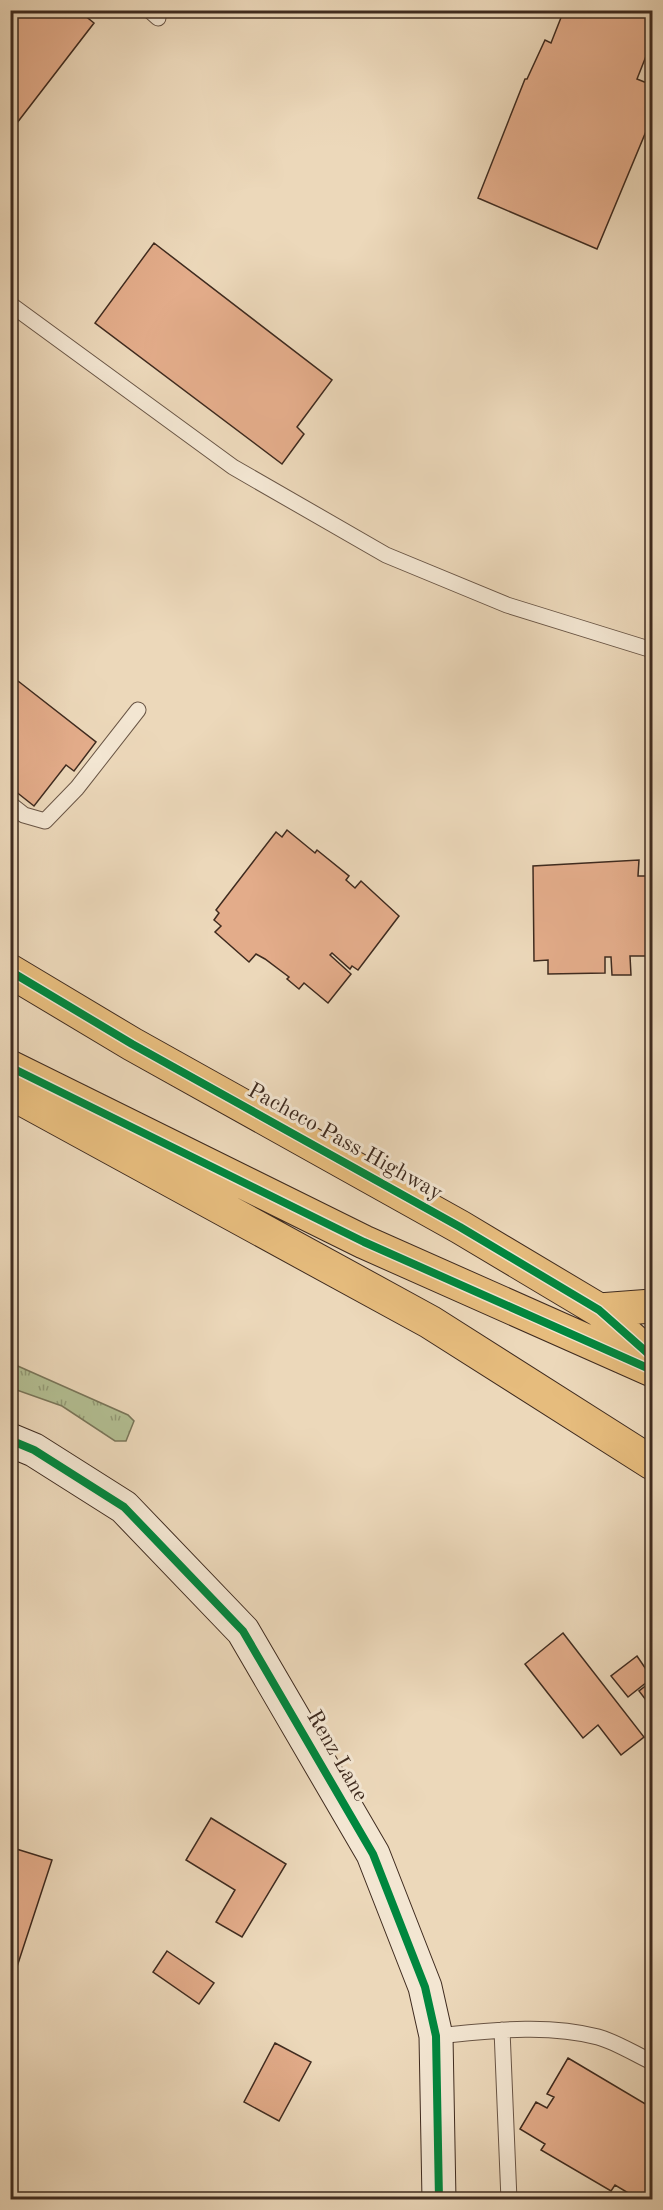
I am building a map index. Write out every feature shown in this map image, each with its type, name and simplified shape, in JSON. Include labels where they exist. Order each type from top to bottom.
[{"type":"highway","name":"Pacheco Pass Highway","points":[[10,970],[132,1044],[460,1227],[600,1311],[652,1357]]},
{"type":"highway","points":[[10,1067],[364,1242],[652,1370]]},
{"type":"highway","points":[[10,1089],[22,1099],[430,1322],[652,1463]]},
{"type":"highway","points":[[600,1311],[652,1306]]},
{"type":"street","name":"Renz Lane","points":[[10,1440],[34,1450],[124,1507],[243,1631],[373,1854],[425,1987],[436,2036],[439,2199]]},
{"type":"lane","points":[[10,304],[233,467],[386,555],[507,605],[652,650]]},
{"type":"lane","points":[[10,804],[24,815],[45,821],[77,788],[138,710]]},
{"type":"lane","points":[[502,2030],[509,2199]]},
{"type":"lane","points":[[436,2036],[502,2030],[565,2031],[600,2037],[652,2062]]},
{"type":"green space","points":[[11,1363],[128,1415],[134,1421],[126,1441],[115,1441],[62,1406],[11,1388]]},
{"type":"building","points":[[10,10],[86,10],[83,14],[94,23],[10,132]]},
{"type":"building","points":[[564,10],[652,10],[652,41],[637,79],[652,85],[652,117],[597,249],[478,198],[525,79],[545,40],[551,43]]},
{"type":"building","points":[[154,243],[332,380],[297,427],[304,434],[282,464],[95,323]]},
{"type":"building","points":[[18,681],[96,742],[74,771],[66,765],[34,806],[10,787],[10,692]]},
{"type":"building","points":[[287,830],[315,853],[317,850],[349,876],[346,880],[355,888],[361,881],[399,916],[358,970],[352,966],[350,969],[332,953],[330,955],[351,974],[328,1003],[304,983],[299,989],[287,979],[289,977],[256,954],[249,962],[215,932],[221,926],[214,920],[219,913],[216,910],[276,832],[282,837]]},
{"type":"building","points":[[639,860],[638,876],[652,876],[652,956],[630,956],[631,975],[612,975],[611,957],[605,957],[605,973],[548,974],[548,960],[534,961],[533,866]]},
{"type":"building","points":[[563,1633],[644,1737],[621,1755],[598,1725],[583,1738],[525,1664]]},
{"type":"building","points":[[637,1656],[652,1678],[628,1697],[611,1676]]},
{"type":"building","points":[[652,1681],[652,1708],[639,1691]]},
{"type":"building","points":[[211,1818],[286,1864],[242,1937],[216,1922],[235,1890],[186,1860]]},
{"type":"building","points":[[10,1847],[52,1860],[10,1988]]},
{"type":"building","points":[[167,1951],[214,1983],[199,2004],[153,1972]]},
{"type":"building","points":[[275,2043],[311,2062],[279,2121],[244,2102]]},
{"type":"building","points":[[568,2058],[647,2105],[652,2096],[652,2200],[640,2200],[615,2185],[611,2191],[541,2150],[545,2144],[520,2129],[536,2102],[547,2108],[554,2097],[547,2094]]},
{"type":"cycle path","points":[[10,971],[132,1044],[460,1227],[599,1310],[652,1357]]},
{"type":"cycle path","points":[[10,1067],[364,1242],[652,1370]]},
{"type":"cycle path","points":[[10,1440],[34,1450],[124,1507],[243,1631],[373,1854],[425,1987],[436,2036],[439,2200]]}]
